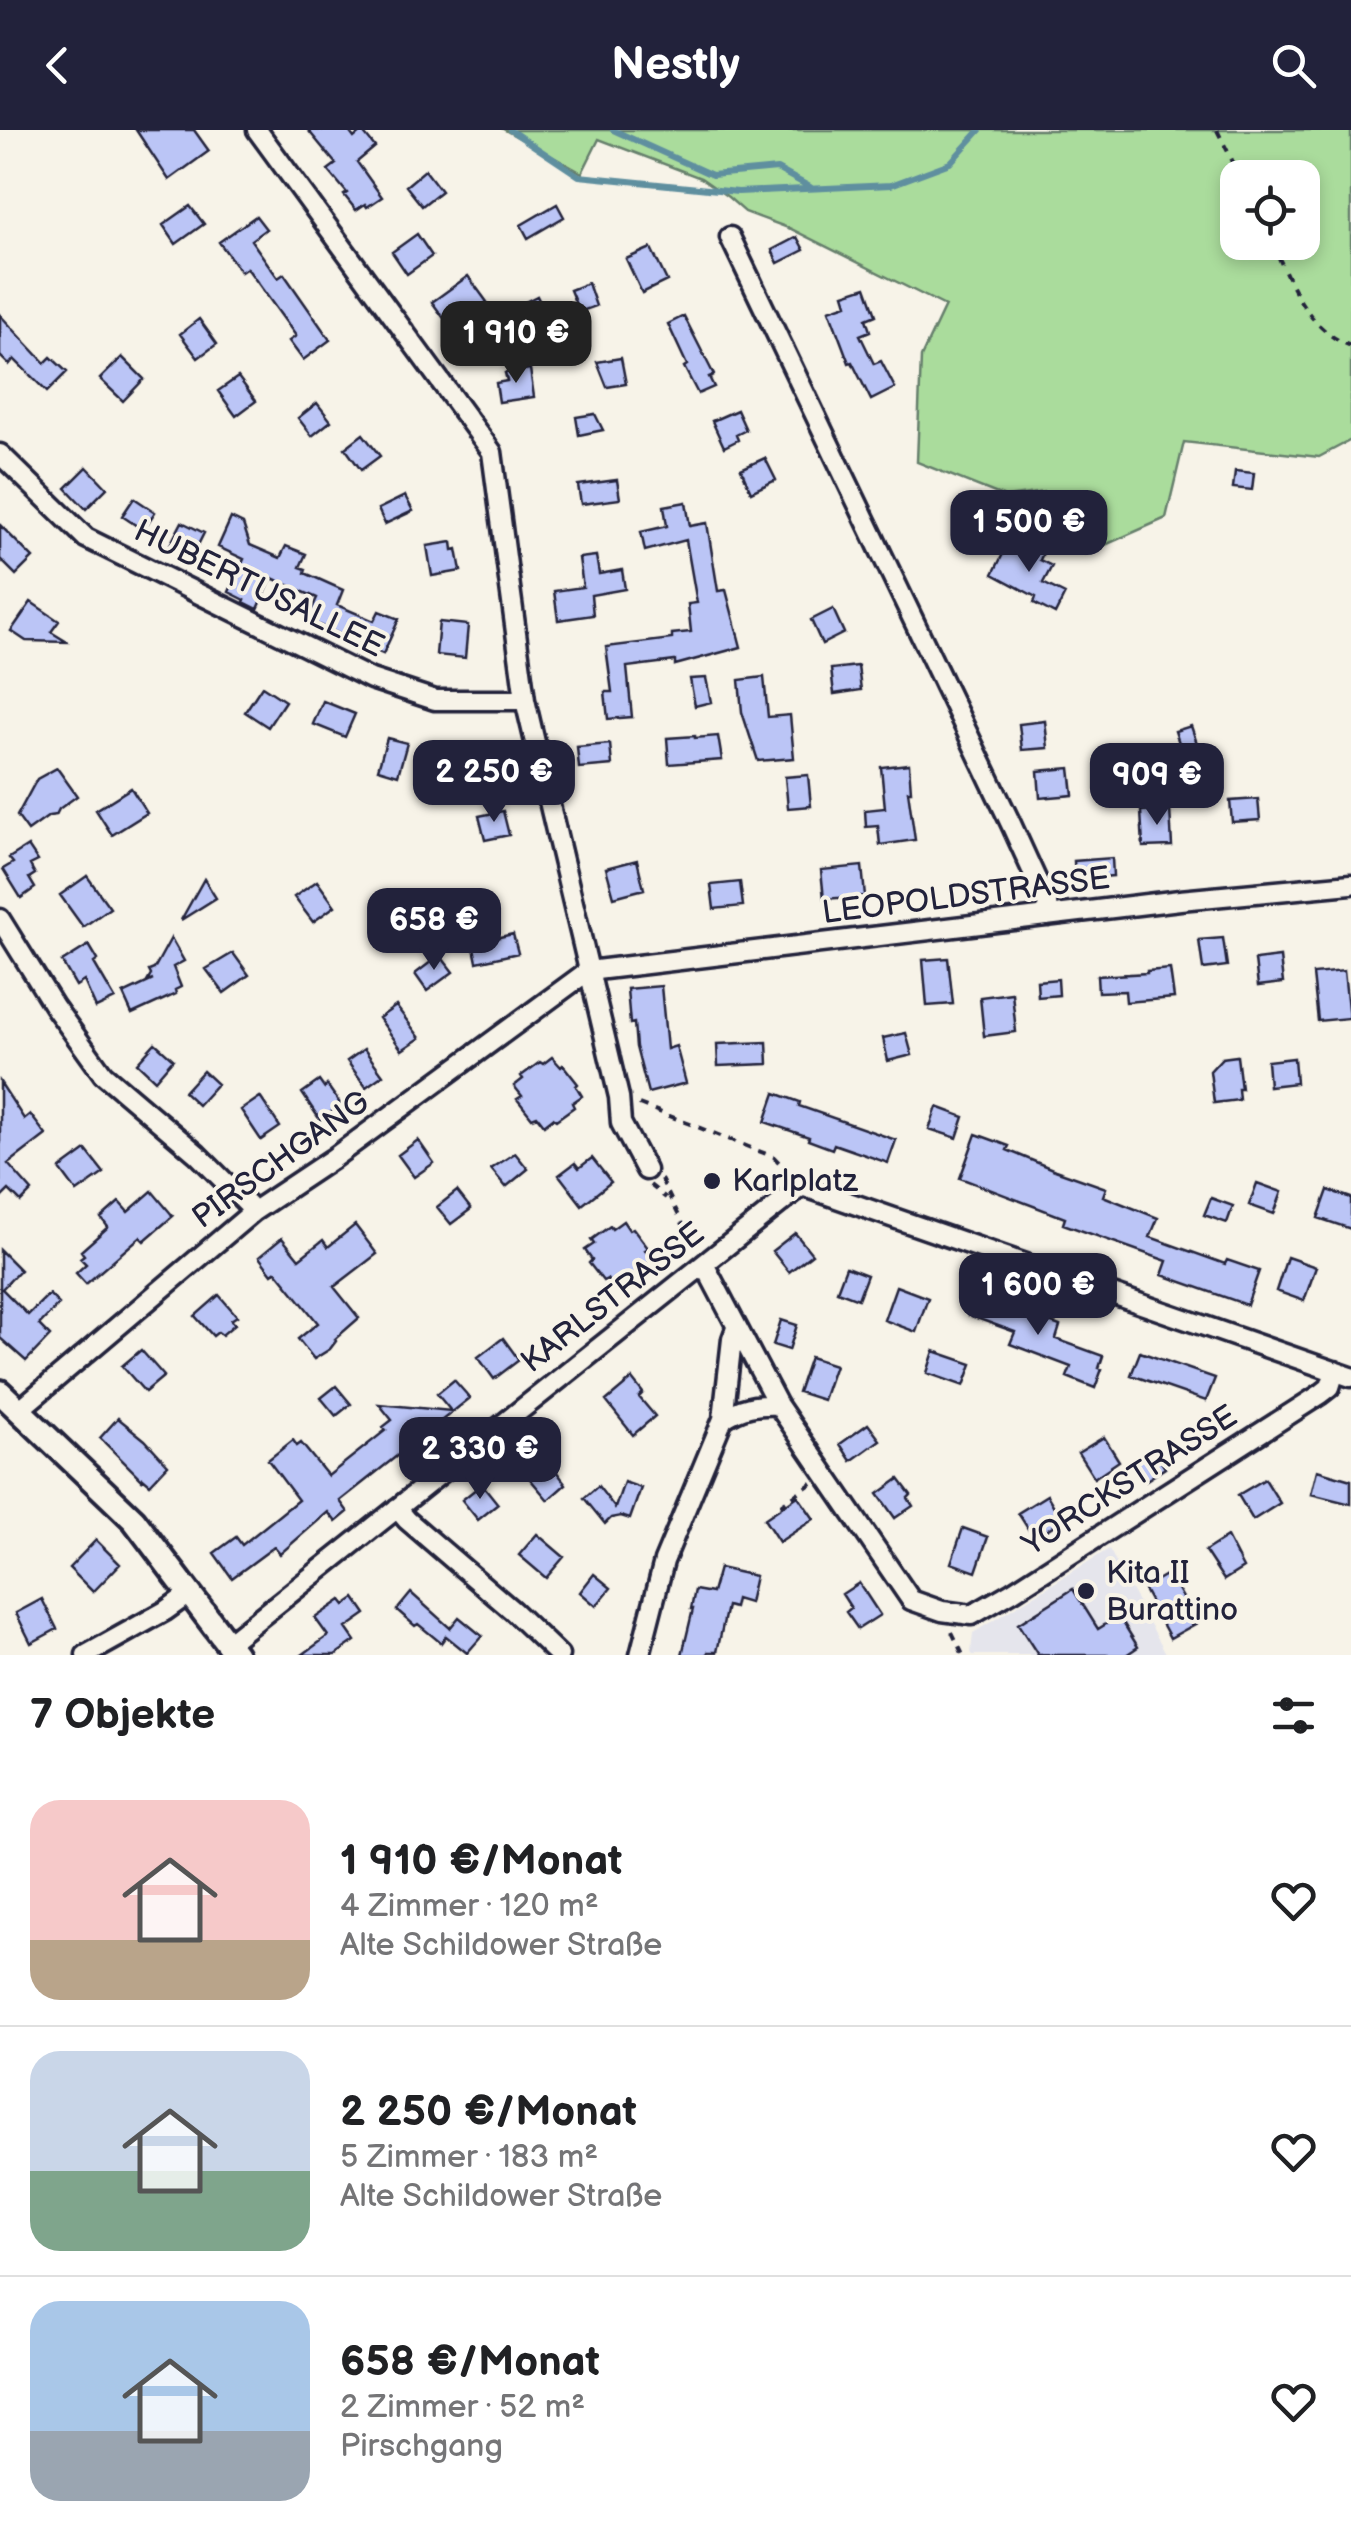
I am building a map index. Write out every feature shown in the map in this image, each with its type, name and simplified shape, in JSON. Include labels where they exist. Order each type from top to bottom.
[{"type":"street","points":[[257,130],[492,452],[525,700],[620,1097],[621,1123],[646,1170]]},
{"type":"street","points":[[730,237],[1011,824],[1047,903],[1048,916]]},
{"type":"street","name":"HUBERTUSALLEE","points":[[0,454],[86,538],[371,679],[436,700],[525,700]]},
{"type":"street","name":"LEOPOLDSTRASSE","points":[[588,972],[1180,900],[1351,884]]},
{"type":"street","points":[[0,919],[54,1006],[103,1074],[197,1154],[254,1211]]},
{"type":"street","name":"PIRSCHGANG","points":[[19,1410],[254,1211],[588,972]]},
{"type":"street","points":[[802,1186],[1343,1374]]},
{"type":"street","name":"KARLSTRASSE","points":[[232,1649],[397,1508],[802,1186]]},
{"type":"street","points":[[704,1264],[778,1406],[824,1474]]},
{"type":"street","points":[[640,1655],[664,1561],[723,1419],[736,1328]]},
{"type":"street","name":"YORCKSTRASSE","points":[[824,1474],[911,1600],[942,1611],[972,1615],[1322,1394],[1343,1374]]},
{"type":"street","points":[[0,1392],[134,1520],[232,1649]]},
{"type":"street","points":[[723,1419],[756,1404],[778,1406]]},
{"type":"street","points":[[397,1508],[558,1655]]},
{"type":"street","points":[[86,1655],[190,1593]]},
{"type":"path","points":[[1217,130],[1232,160]]},
{"type":"path","points":[[1281,260],[1306,312],[1324,331],[1351,346]]},
{"type":"path","points":[[620,1097],[774,1158],[802,1186]]},
{"type":"path","points":[[670,1201],[704,1264]]},
{"type":"path","points":[[784,1506],[824,1474]]},
{"type":"shaded area","name":"Kita II Burattino","points":[[1109,1549],[1167,1655],[971,1653],[973,1633]]},
{"type":"green space","points":[[505,130],[1351,130],[1351,440],[1319,457],[1184,442],[1166,518],[1085,554],[1044,492],[1005,497],[917,462],[921,357],[945,306],[791,229],[745,212],[701,178],[599,139],[582,173]]},
{"type":"building","points":[[136,130],[194,130],[209,151],[169,180]]},
{"type":"building","points":[[308,130],[348,130],[354,138],[362,131],[375,147],[357,162],[382,197],[356,210],[328,170],[336,164]]},
{"type":"building","points":[[425,170],[441,191],[422,206],[406,186]]},
{"type":"building","points":[[557,204],[564,217],[528,238],[521,225]]},
{"type":"building","points":[[190,206],[204,224],[176,244],[163,225]]},
{"type":"building","points":[[256,216],[266,229],[251,240],[278,278],[284,274],[330,340],[303,360],[289,341],[296,336],[247,268],[241,272],[219,242]]},
{"type":"building","points":[[417,234],[432,256],[407,274],[392,252]]},
{"type":"building","points":[[797,237],[804,250],[778,263],[772,250]]},
{"type":"building","points":[[651,248],[667,281],[642,293],[626,259]]},
{"type":"building","points":[[468,276],[487,302],[451,328],[432,302]]},
{"type":"building","points":[[588,283],[596,306],[579,312],[570,290]]},
{"type":"building","points":[[866,287],[876,315],[866,319],[870,331],[860,335],[874,364],[881,361],[895,388],[871,400],[852,362],[849,363],[829,310],[847,304],[844,294]]},
{"type":"building","points":[[537,296],[551,324],[518,340],[504,313]]},
{"type":"building","points":[[0,315],[45,363],[51,357],[67,372],[47,392],[14,359],[9,365],[0,356]]},
{"type":"building","points":[[684,316],[714,375],[709,377],[714,387],[698,394],[668,324]]},
{"type":"building","points":[[199,319],[217,344],[198,358],[180,334]]},
{"type":"building","points":[[122,357],[144,379],[123,401],[100,379]]},
{"type":"building","points":[[621,358],[626,384],[607,387],[597,362]]},
{"type":"building","points":[[530,369],[534,397],[499,402],[496,383],[507,381],[505,373]]},
{"type":"building","points":[[238,377],[256,401],[236,416],[218,391]]},
{"type":"building","points":[[317,403],[331,421],[312,436],[298,418]]},
{"type":"building","points":[[737,410],[746,430],[736,435],[738,440],[724,447],[712,421]]},
{"type":"building","points":[[595,414],[603,430],[579,435],[576,417]]},
{"type":"building","points":[[363,434],[380,456],[361,470],[345,448]]},
{"type":"building","points":[[765,458],[776,480],[751,492],[741,469]]},
{"type":"building","points":[[87,467],[107,488],[86,509],[66,488]]},
{"type":"building","points":[[1235,471],[1254,473],[1252,490],[1233,488]]},
{"type":"building","points":[[617,480],[620,499],[581,504],[578,485]]},
{"type":"building","points":[[405,496],[413,511],[385,524],[378,509]]},
{"type":"building","points":[[134,498],[155,512],[143,530],[122,516]]},
{"type":"building","points":[[686,502],[690,526],[707,523],[718,591],[726,590],[741,647],[675,665],[675,661],[627,667],[632,717],[608,719],[605,692],[612,692],[606,647],[672,639],[672,634],[691,632],[688,604],[697,603],[686,540],[645,551],[641,532],[667,526],[664,506]]},
{"type":"building","points":[[231,518],[243,524],[250,545],[280,558],[286,546],[306,554],[300,567],[306,569],[305,573],[343,590],[337,605],[374,621],[379,611],[399,619],[383,654],[307,620],[317,598],[272,578],[258,609],[229,592],[244,559],[218,547]]},
{"type":"building","points":[[182,522],[204,533],[192,557],[170,545]]},
{"type":"building","points":[[0,525],[33,558],[16,575],[0,559]]},
{"type":"building","points":[[452,542],[461,571],[432,576],[427,546]]},
{"type":"building","points":[[1024,543],[1043,553],[1040,560],[1052,566],[1043,583],[1065,594],[1055,614],[1034,603],[1036,597],[993,574],[1008,544],[1020,551]]},
{"type":"building","points":[[596,556],[599,574],[622,570],[625,589],[591,595],[593,615],[558,620],[554,591],[583,587],[579,558]]},
{"type":"building","points":[[31,602],[59,621],[51,632],[67,642],[26,641],[11,631]]},
{"type":"building","points":[[833,609],[844,633],[822,644],[811,620]]},
{"type":"building","points":[[439,622],[468,625],[465,658],[436,655]]},
{"type":"building","points":[[858,666],[861,690],[834,694],[831,669]]},
{"type":"building","points":[[764,677],[768,717],[790,715],[794,758],[758,761],[742,712],[739,680]]},
{"type":"building","points":[[706,678],[711,702],[695,706],[690,679]]},
{"type":"building","points":[[262,686],[285,701],[268,727],[245,712]]},
{"type":"building","points":[[323,701],[355,714],[345,737],[313,724]]},
{"type":"building","points":[[1045,721],[1048,748],[1022,750],[1019,724]]},
{"type":"building","points":[[1191,726],[1199,749],[1183,755],[1175,731]]},
{"type":"building","points":[[718,736],[722,760],[669,764],[667,738]]},
{"type":"building","points":[[387,738],[407,743],[398,775],[378,769]]},
{"type":"building","points":[[610,744],[612,765],[579,768],[577,747]]},
{"type":"building","points":[[442,750],[473,754],[471,770],[440,766]]},
{"type":"building","points":[[909,764],[908,791],[915,840],[880,845],[878,826],[866,827],[865,810],[885,808],[881,767]]},
{"type":"building","points":[[57,768],[77,796],[56,815],[28,831],[17,816],[37,779]]},
{"type":"building","points":[[1070,768],[1073,795],[1040,798],[1038,771]]},
{"type":"building","points":[[808,775],[811,806],[788,808],[785,777]]},
{"type":"building","points":[[131,788],[147,813],[112,835],[96,810]]},
{"type":"building","points":[[1258,799],[1260,820],[1232,822],[1230,801]]},
{"type":"building","points":[[1170,809],[1172,846],[1143,847],[1141,811]]},
{"type":"building","points":[[503,811],[509,835],[485,840],[479,816]]},
{"type":"building","points":[[28,846],[38,861],[30,865],[35,874],[29,878],[35,888],[21,898],[3,869],[13,863],[9,858]]},
{"type":"building","points":[[1112,858],[1113,876],[1075,879],[1074,861]]},
{"type":"building","points":[[637,860],[644,889],[614,897],[606,868]]},
{"type":"building","points":[[862,866],[865,896],[824,899],[821,870]]},
{"type":"building","points":[[87,876],[110,908],[83,927],[60,895]]},
{"type":"building","points":[[204,879],[216,898],[181,920]]},
{"type":"building","points":[[317,881],[335,906],[313,922],[294,897]]},
{"type":"building","points":[[740,882],[743,906],[714,909],[711,885]]},
{"type":"building","points":[[513,934],[518,953],[477,962],[473,943]]},
{"type":"building","points":[[171,938],[184,961],[173,967],[181,987],[175,990],[176,994],[132,1014],[123,994],[153,980],[147,982],[149,971],[154,969]]},
{"type":"building","points":[[1223,938],[1227,966],[1203,969],[1199,940]]},
{"type":"building","points":[[89,945],[98,960],[94,963],[115,999],[96,1008],[84,981],[76,986],[62,962]]},
{"type":"building","points":[[233,953],[249,975],[224,993],[206,969]]},
{"type":"building","points":[[440,955],[453,972],[427,991],[415,974]]},
{"type":"building","points":[[1280,957],[1283,983],[1258,986],[1255,960]]},
{"type":"building","points":[[948,958],[953,1004],[927,1006],[923,960]]},
{"type":"building","points":[[1170,969],[1174,998],[1126,1002],[1125,991],[1098,992],[1097,976]]},
{"type":"building","points":[[1344,971],[1349,1018],[1318,1021],[1313,974]]},
{"type":"building","points":[[1058,979],[1059,995],[1038,997],[1037,981]]},
{"type":"building","points":[[661,986],[667,1049],[676,1046],[686,1083],[648,1093],[634,1023],[630,1024],[627,989]]},
{"type":"building","points":[[1012,993],[1016,1032],[984,1036],[980,997]]},
{"type":"building","points":[[396,1006],[420,1038],[402,1050],[379,1018]]},
{"type":"building","points":[[906,1033],[912,1055],[888,1061],[883,1038]]},
{"type":"building","points":[[767,1042],[768,1064],[718,1066],[717,1044]]},
{"type":"building","points":[[155,1043],[173,1059],[155,1080],[137,1063]]},
{"type":"building","points":[[364,1049],[383,1075],[366,1087],[347,1061]]},
{"type":"building","points":[[1237,1056],[1239,1100],[1214,1103],[1210,1071],[1222,1058]]},
{"type":"building","points":[[552,1057],[578,1084],[582,1096],[572,1103],[574,1107],[544,1125],[537,1116],[532,1118],[517,1099],[522,1096],[514,1086],[523,1079],[521,1076]]},
{"type":"building","points":[[1294,1058],[1296,1083],[1269,1086],[1267,1061]]},
{"type":"building","points":[[203,1071],[217,1084],[198,1105],[184,1092]]},
{"type":"building","points":[[319,1081],[324,1088],[327,1085],[341,1105],[320,1120],[302,1093]]},
{"type":"building","points":[[0,1082],[24,1119],[30,1114],[46,1135],[8,1164],[32,1191],[21,1202],[9,1190],[0,1199]]},
{"type":"building","points":[[775,1093],[800,1102],[799,1106],[896,1140],[888,1163],[834,1144],[832,1149],[765,1122]]},
{"type":"building","points":[[260,1097],[280,1127],[261,1140],[241,1110]]},
{"type":"building","points":[[937,1107],[964,1117],[957,1138],[929,1129]]},
{"type":"building","points":[[976,1134],[1106,1188],[1103,1196],[1158,1218],[1150,1237],[1225,1264],[1227,1260],[1259,1271],[1247,1305],[1162,1275],[1167,1261],[1063,1224],[1065,1218],[960,1178]]},
{"type":"building","points":[[418,1140],[434,1163],[414,1177],[398,1155]]},
{"type":"building","points":[[86,1150],[104,1173],[77,1192],[60,1169]]},
{"type":"building","points":[[515,1153],[528,1169],[506,1187],[491,1169]]},
{"type":"building","points":[[592,1158],[611,1182],[582,1205],[559,1175],[575,1163],[579,1168]]},
{"type":"building","points":[[1257,1183],[1282,1192],[1274,1214],[1249,1205]]},
{"type":"building","points":[[1328,1190],[1351,1198],[1351,1229],[1318,1218]]},
{"type":"building","points":[[152,1191],[173,1216],[144,1241],[140,1237],[86,1284],[76,1273],[86,1264],[80,1258],[84,1255],[81,1251],[108,1227],[101,1218],[119,1202],[128,1212]]},
{"type":"building","points":[[457,1191],[471,1209],[451,1224],[437,1207]]},
{"type":"building","points":[[1211,1198],[1233,1206],[1227,1223],[1204,1215]]},
{"type":"building","points":[[623,1221],[648,1248],[645,1250],[652,1260],[626,1284],[623,1281],[613,1288],[589,1263],[592,1260],[585,1250],[594,1244],[591,1240]]},
{"type":"building","points":[[355,1225],[377,1254],[334,1287],[359,1318],[335,1339],[330,1349],[314,1359],[298,1339],[318,1323],[276,1271],[272,1274],[259,1257],[282,1238],[299,1259],[323,1240],[328,1247]]},
{"type":"building","points":[[795,1233],[812,1254],[789,1272],[772,1251]]},
{"type":"building","points":[[0,1250],[20,1270],[2,1289],[28,1315],[49,1294],[59,1304],[39,1325],[50,1336],[26,1361],[0,1338]]},
{"type":"building","points":[[1287,1257],[1316,1267],[1304,1301],[1276,1291]]},
{"type":"building","points":[[846,1267],[867,1275],[858,1299],[837,1291]]},
{"type":"building","points":[[896,1286],[928,1298],[916,1332],[884,1320]]},
{"type":"building","points":[[977,1289],[999,1297],[997,1303],[1060,1326],[1056,1339],[1103,1356],[1095,1388],[1067,1377],[1071,1367],[1010,1344],[1015,1332],[968,1315]]},
{"type":"building","points":[[219,1295],[237,1316],[231,1320],[235,1324],[222,1335],[218,1332],[213,1336],[195,1316]]},
{"type":"building","points":[[781,1320],[797,1325],[789,1350],[773,1345]]},
{"type":"building","points":[[503,1338],[519,1360],[494,1379],[478,1357]]},
{"type":"building","points":[[141,1350],[164,1376],[145,1392],[122,1366]]},
{"type":"building","points":[[934,1351],[972,1364],[964,1386],[927,1373]]},
{"type":"building","points":[[1140,1352],[1215,1378],[1206,1401],[1131,1375]]},
{"type":"building","points":[[810,1357],[835,1365],[823,1400],[798,1392]]},
{"type":"building","points":[[632,1379],[643,1393],[639,1397],[655,1416],[633,1435],[606,1401]]},
{"type":"building","points":[[454,1380],[470,1398],[340,1501],[348,1512],[336,1522],[328,1512],[280,1554],[274,1547],[232,1578],[214,1553],[236,1537],[242,1545],[298,1500],[268,1460],[293,1440],[297,1446],[301,1443],[328,1476],[386,1430],[383,1427],[392,1420],[379,1404],[451,1411],[437,1394]]},
{"type":"building","points":[[336,1386],[351,1404],[336,1416],[321,1398]]},
{"type":"building","points":[[118,1418],[168,1465],[150,1484],[100,1438]]},
{"type":"building","points":[[868,1424],[880,1440],[851,1461],[840,1444]]},
{"type":"building","points":[[1104,1437],[1119,1461],[1094,1478],[1078,1453]]},
{"type":"building","points":[[534,1442],[566,1484],[548,1500],[514,1460]]},
{"type":"building","points":[[1153,1448],[1165,1468],[1145,1481],[1132,1460]]},
{"type":"building","points":[[1317,1470],[1351,1480],[1351,1504],[1311,1494]]},
{"type":"building","points":[[899,1479],[911,1495],[908,1498],[913,1506],[895,1518],[878,1494]]},
{"type":"building","points":[[1265,1479],[1280,1503],[1253,1520],[1238,1495]]},
{"type":"building","points":[[624,1482],[641,1488],[630,1519],[611,1518],[605,1524],[584,1498],[598,1486],[615,1508]]},
{"type":"building","points":[[482,1484],[498,1504],[478,1520],[462,1500]]},
{"type":"building","points":[[1047,1495],[1062,1520],[1034,1538],[1018,1513]]},
{"type":"building","points":[[798,1496],[814,1519],[779,1542],[764,1519]]},
{"type":"building","points":[[963,1528],[988,1537],[976,1572],[951,1563]]},
{"type":"building","points":[[537,1534],[564,1557],[546,1578],[519,1555]]},
{"type":"building","points":[[1227,1537],[1243,1568],[1224,1580],[1205,1551]]},
{"type":"building","points":[[96,1540],[120,1564],[93,1592],[69,1568]]},
{"type":"building","points":[[719,1568],[755,1576],[749,1603],[736,1599],[734,1608],[727,1606],[717,1652],[682,1655],[695,1590],[712,1593]]},
{"type":"building","points":[[1169,1573],[1197,1623],[1170,1638],[1143,1588]]},
{"type":"building","points":[[594,1574],[611,1588],[596,1606],[580,1592]]},
{"type":"building","points":[[859,1583],[880,1615],[858,1629],[846,1612],[851,1608],[842,1594]]},
{"type":"building","points":[[1073,1589],[1098,1629],[1119,1616],[1138,1647],[1126,1655],[1038,1655],[1018,1624]]},
{"type":"building","points":[[411,1593],[450,1628],[459,1617],[482,1636],[467,1653],[446,1636],[441,1643],[397,1610]]},
{"type":"building","points":[[355,1598],[366,1614],[346,1628],[355,1641],[335,1655],[302,1655],[328,1636],[315,1618],[341,1600],[345,1605]]},
{"type":"building","points":[[42,1599],[57,1629],[31,1643],[16,1613]]},
{"type":"waterway","points":[[510,130],[579,176],[738,192],[891,185],[950,163],[980,130]]},
{"type":"waterway","points":[[613,130],[712,175],[777,169],[810,187]]},
{"type":"place","name":"Karlplatz","points":[[712,1181]]},
{"type":"place","name":"Kita II Burattino","points":[[1086,1591]]}]
